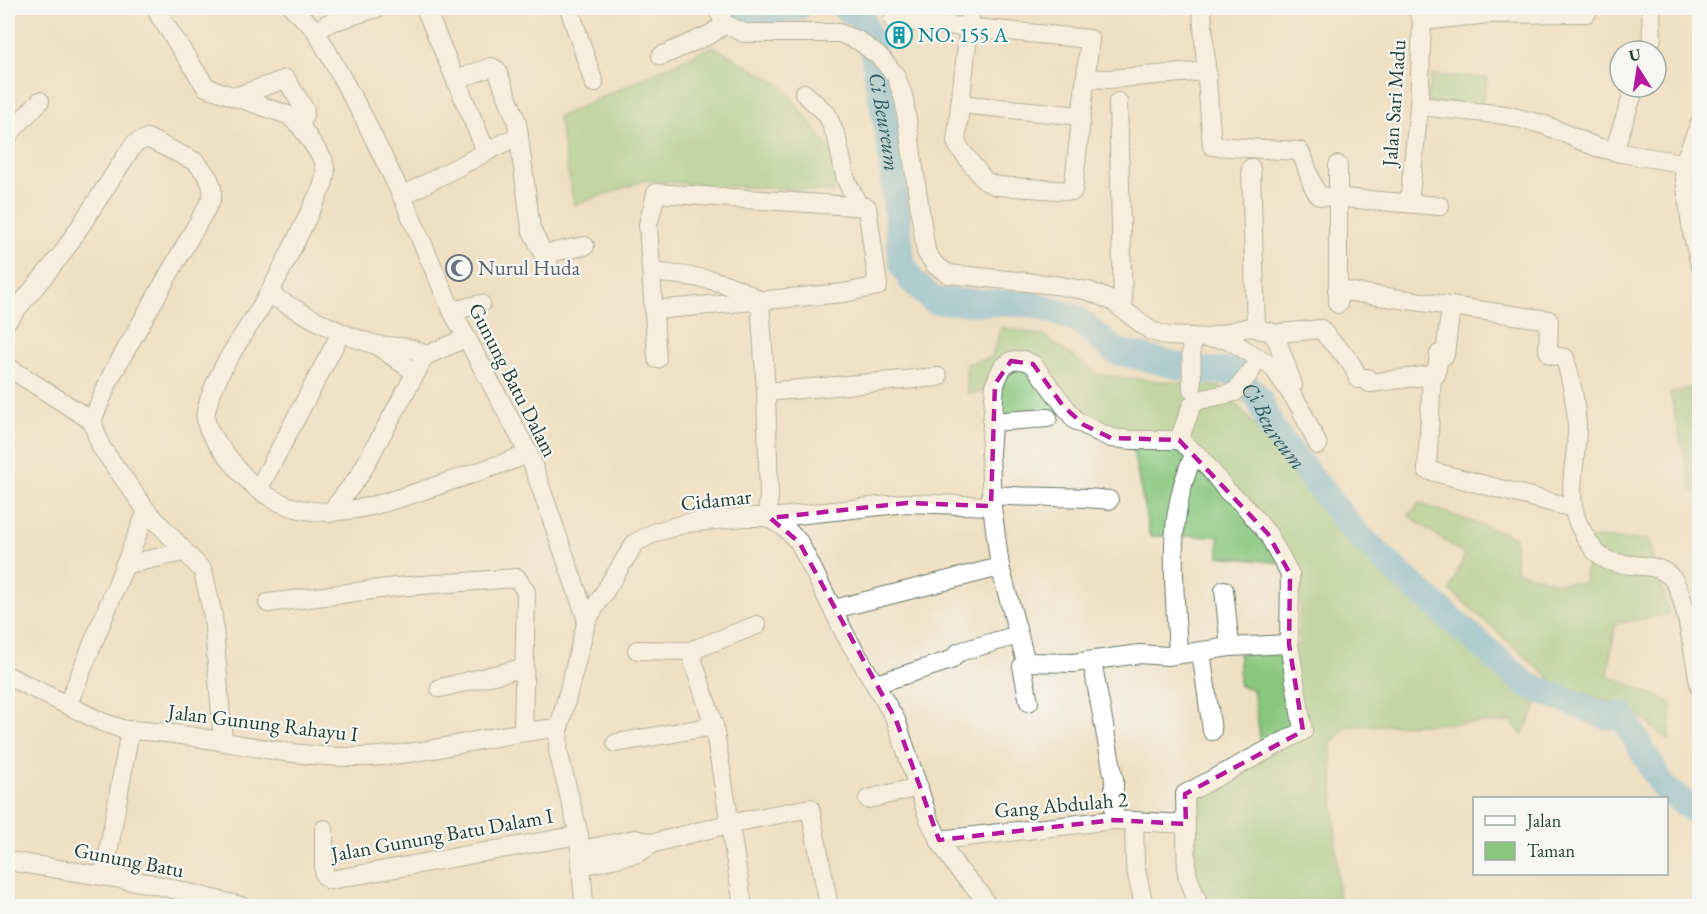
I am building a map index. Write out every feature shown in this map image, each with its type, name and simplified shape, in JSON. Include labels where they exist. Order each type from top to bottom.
[{"type":"street","points":[[157,8],[159,15],[202,83],[234,97],[288,115],[301,127],[322,159],[325,180],[268,294],[215,384],[206,420],[235,467],[258,490],[283,505],[304,512],[330,513],[376,506],[529,454]]},
{"type":"street","name":"Gunung Batu Dalam","points":[[293,8],[316,31],[402,196],[452,311],[529,454],[587,620]]},
{"type":"street","points":[[316,31],[329,23],[377,8]]},
{"type":"street","points":[[425,8],[486,152]]},
{"type":"street","points":[[569,8],[594,82]]},
{"type":"street","points":[[893,20],[968,28],[1090,39],[1073,191],[998,186],[981,179],[958,146],[960,104],[968,28],[971,8]]},
{"type":"street","points":[[1651,8],[1652,39]]},
{"type":"street","points":[[1419,14],[1489,11],[1587,13]]},
{"type":"street","points":[[1202,12],[1212,147],[1299,151],[1304,158],[1315,192],[1320,195],[1440,206]]},
{"type":"street","name":"Jalan Sari Madu","points":[[1409,203],[1419,106],[1419,14]]},
{"type":"street","points":[[662,56],[711,34],[721,16],[744,33],[827,31],[859,41],[881,58],[896,76],[902,92],[926,252],[935,265],[949,274],[965,278],[1055,285],[1089,291],[1112,300],[1151,331],[1191,341],[1238,329],[1256,328],[1271,332],[1277,340],[1300,407],[1318,445]]},
{"type":"street","points":[[456,80],[495,67],[513,108],[519,135],[531,229],[546,259],[585,246]]},
{"type":"street","points":[[1086,78],[1108,79],[1207,71]]},
{"type":"street","points":[[234,97],[286,79],[305,110],[301,127]]},
{"type":"street","points":[[804,93],[827,114],[837,139],[846,180],[860,206]]},
{"type":"street","points":[[1614,151],[1631,99]]},
{"type":"street","points":[[8,135],[40,100]]},
{"type":"street","points":[[1118,102],[1122,308]]},
{"type":"street","points":[[960,104],[1081,116]]},
{"type":"street","points":[[1419,106],[1504,115],[1545,125],[1614,151],[1691,166]]},
{"type":"street","points":[[1700,123],[1691,166],[1692,232],[1700,265]]},
{"type":"street","points":[[402,196],[519,135]]},
{"type":"street","points":[[8,320],[63,254],[134,144],[147,138],[196,162],[210,181],[213,195],[111,376],[92,421]]},
{"type":"street","points":[[1338,165],[1336,198],[1338,297],[1451,306],[1549,320],[1548,350],[1551,355],[1565,358],[1574,399],[1577,426],[1573,508],[1588,542],[1608,560],[1655,567],[1674,580],[1683,605],[1700,688]]},
{"type":"street","points":[[1251,168],[1256,328]]},
{"type":"street","points":[[831,205],[846,180]]},
{"type":"street","points":[[654,310],[844,293],[878,286],[867,207],[656,193],[653,196],[648,225],[657,359]]},
{"type":"street","points":[[652,272],[723,282],[737,286],[760,301]]},
{"type":"street","points":[[268,294],[341,333],[376,345],[413,349],[425,356]]},
{"type":"street","points":[[760,301],[770,495],[768,517],[908,503],[1077,496],[1109,500]]},
{"type":"street","points":[[452,311],[481,304]]},
{"type":"street","points":[[1280,333],[1321,329],[1334,347],[1353,362],[1358,379],[1367,378],[1370,383],[1436,375],[1439,354],[1445,355],[1451,306]]},
{"type":"street","points":[[258,490],[341,333]]},
{"type":"street","points":[[1213,337],[1227,339],[1272,366],[1300,407]]},
{"type":"street","points":[[1191,341],[1192,389]]},
{"type":"street","points":[[330,513],[359,476],[425,356],[457,342]]},
{"type":"street","points":[[376,345],[416,373]]},
{"type":"street","points":[[1026,662],[1000,567],[991,501],[995,384],[1002,368],[1011,361],[1023,360],[1033,364],[1075,420],[1098,432],[1111,438],[1179,440],[1195,453],[1268,534],[1290,574],[1289,644],[1303,731],[1185,794],[1187,874],[1195,906]]},
{"type":"street","points":[[8,367],[92,421],[101,447],[147,511],[203,572],[213,616],[224,741]]},
{"type":"street","points":[[1179,440],[1192,405],[1199,400],[1235,392],[1252,370]]},
{"type":"street","points":[[1432,375],[1427,470],[1573,508]]},
{"type":"street","points":[[766,392],[938,377]]},
{"type":"street","points":[[992,422],[1048,418]]},
{"type":"street","points":[[1178,654],[1174,542],[1180,488],[1195,453]]},
{"type":"street","points":[[359,476],[365,492],[376,506]]},
{"type":"street","points":[[68,704],[147,511]]},
{"type":"street","name":"Cidamar","points":[[587,620],[635,543],[656,532],[687,524],[768,517],[799,542],[850,643],[896,720],[928,817],[939,840],[957,868],[980,893],[987,906]]},
{"type":"street","points":[[124,565],[184,552]]},
{"type":"street","points":[[834,609],[1000,567]]},
{"type":"street","points":[[268,603],[396,587],[517,578],[526,592],[522,731]]},
{"type":"street","points":[[1224,590],[1230,647]]},
{"type":"street","points":[[584,906],[581,851],[558,752],[559,728],[587,620]]},
{"type":"street","points":[[637,650],[690,651],[757,625]]},
{"type":"street","points":[[876,684],[951,660],[958,652],[1018,635]]},
{"type":"street","points":[[1029,702],[1022,666],[1026,662],[1092,661],[1139,654],[1178,654],[1230,647],[1289,644]]},
{"type":"street","points":[[690,651],[714,726],[743,906]]},
{"type":"street","points":[[1201,651],[1212,731]]},
{"type":"street","points":[[1092,661],[1112,769],[1114,820]]},
{"type":"street","points":[[440,688],[523,668]]},
{"type":"street","name":"Jalan Gunung Rahayu I","points":[[8,676],[102,722],[130,730],[224,741],[313,756],[360,758],[425,752],[522,731],[559,728]]},
{"type":"street","points":[[616,743],[714,726]]},
{"type":"street","points":[[104,876],[130,730]]},
{"type":"street","points":[[868,799],[919,787]]},
{"type":"street","points":[[581,851],[635,838],[654,843],[728,824],[811,809],[829,906]]},
{"type":"street","name":"Gang Abdulah 2","points":[[939,840],[1114,820],[1186,824]]},
{"type":"street","points":[[1134,821],[1135,865],[1144,906]]},
{"type":"street","name":"Jalan Gunung Batu Dalam I","points":[[324,829],[324,875],[330,880],[581,851]]},
{"type":"street","name":"Gunung Batu","points":[[8,861],[153,884],[242,906]]},
{"type":"highlighted area","points":[[1011,361],[1033,364],[1063,406],[1084,425],[1111,438],[1179,440],[1268,534],[1290,574],[1289,644],[1303,731],[1185,794],[1186,824],[1114,820],[939,840],[896,720],[799,542],[770,518],[907,503],[991,506],[995,384]]},
{"type":"green space","points":[[713,46],[781,85],[838,160],[833,192],[644,181],[574,205],[558,117]]},
{"type":"green space","points":[[1431,75],[1488,78],[1481,109],[1427,104]]},
{"type":"green space","points":[[1001,327],[1044,336],[1099,375],[1220,387],[1373,555],[1537,705],[1522,735],[1512,722],[1348,726],[1331,742],[1339,906],[1206,906],[1192,871],[1188,794],[1263,759],[1253,689],[1239,686],[1239,654],[1284,651],[1299,645],[1300,602],[1292,564],[1219,556],[1219,536],[1150,536],[1130,435],[1110,434],[1074,413],[1000,417],[1000,392],[967,393],[965,364],[991,358]]},
{"type":"green space","points":[[1699,386],[1699,489],[1692,491],[1670,393]]},
{"type":"green space","points":[[1419,503],[1515,537],[1516,571],[1555,582],[1584,584],[1591,538],[1649,540],[1669,614],[1615,624],[1608,675],[1672,703],[1669,741],[1631,709],[1555,683],[1450,590],[1465,555],[1409,516]]},
{"type":"waterway","name":"Ci Beureum","points":[[739,8],[768,12],[797,8]]},
{"type":"waterway","name":"Ci Beureum","points":[[845,8],[862,19],[872,47],[890,145],[902,263],[911,280],[934,301],[1033,304],[1077,319],[1115,351],[1196,370],[1234,372],[1259,399],[1272,429],[1354,531],[1404,578],[1527,685],[1606,716],[1622,715],[1664,788],[1700,815]]},
{"type":"place","name":"NO. 155 A","points":[[899,35]]},
{"type":"place","name":"Nurul Huda","points":[[459,268]]}]
